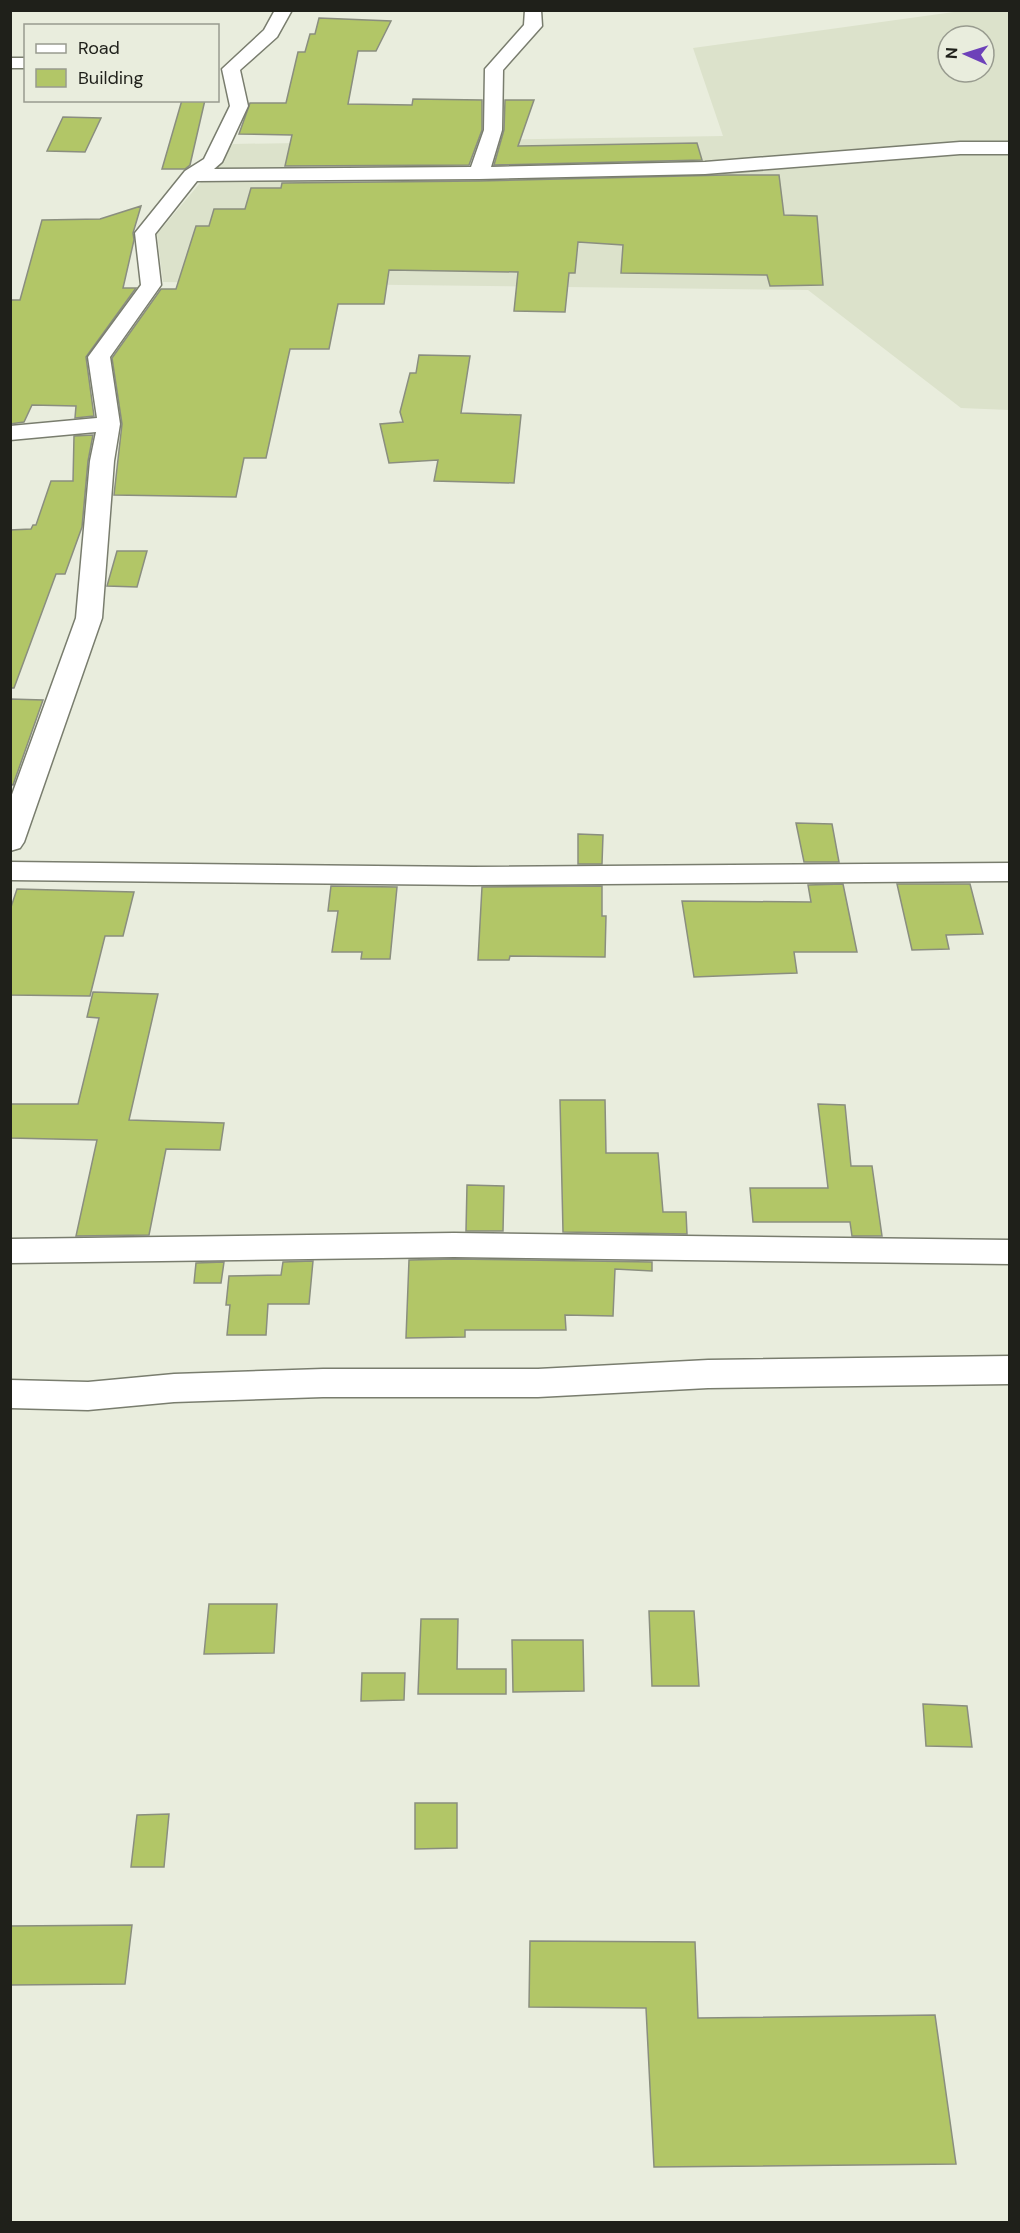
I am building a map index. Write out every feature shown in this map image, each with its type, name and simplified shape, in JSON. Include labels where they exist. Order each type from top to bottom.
[{"type":"street","points":[[10,842],[89,618],[102,461],[109,424],[99,357],[151,285],[145,233],[192,175],[212,162],[239,106],[224,69],[271,33],[284,10]]},
{"type":"street","points":[[478,173],[493,130],[494,69],[533,26],[533,10]]},
{"type":"street","points":[[192,175],[478,173],[705,168],[960,148],[1010,148]]},
{"type":"street","points":[[10,433],[109,424]]},
{"type":"street","points":[[10,871],[461,876],[1010,872]]},
{"type":"street","points":[[10,1251],[454,1245],[1010,1252]]},
{"type":"street","points":[[10,1394],[88,1396],[174,1388],[322,1383],[538,1383],[708,1374],[1010,1370]]},
{"type":"shaded area","points":[[961,11],[1009,11],[1009,410],[961,408],[808,290],[163,282],[157,234],[233,144],[723,136],[693,48]]},
{"type":"building","points":[[319,18],[391,21],[376,51],[358,51],[348,104],[412,105],[413,99],[482,100],[482,130],[469,165],[285,166],[292,135],[239,134],[250,103],[286,103],[298,52],[305,52],[310,34],[315,34]]},
{"type":"building","points":[[505,100],[534,100],[518,146],[697,143],[702,160],[494,165],[504,130]]},
{"type":"building","points":[[181,102],[205,102],[190,165],[185,169],[162,169]]},
{"type":"building","points":[[63,117],[101,118],[85,152],[47,151]]},
{"type":"building","points":[[779,175],[784,215],[817,216],[823,285],[770,286],[767,275],[621,273],[623,245],[578,242],[575,273],[569,273],[565,312],[514,311],[518,272],[389,270],[384,304],[338,304],[329,349],[290,349],[266,458],[244,458],[236,497],[114,495],[122,424],[112,358],[161,289],[176,289],[196,226],[209,226],[214,209],[245,209],[251,188],[281,188],[282,183]]},
{"type":"building","points":[[141,206],[133,233],[134,240],[123,288],[136,288],[86,357],[94,416],[75,418],[76,406],[32,405],[24,422],[10,424],[10,300],[20,300],[42,220],[100,219]]},
{"type":"building","points":[[419,355],[470,356],[461,413],[521,415],[514,483],[434,481],[438,460],[389,463],[380,424],[403,422],[400,412],[410,373],[416,373]]},
{"type":"building","points":[[93,435],[88,461],[82,527],[65,574],[56,574],[14,688],[10,688],[10,530],[31,529],[33,525],[36,525],[51,481],[73,481],[74,436]]},
{"type":"building","points":[[117,551],[147,551],[137,587],[107,586]]},
{"type":"building","points":[[10,699],[43,700],[13,785],[10,784]]},
{"type":"building","points":[[796,823],[832,824],[839,862],[804,862]]},
{"type":"building","points":[[578,834],[603,835],[602,864],[578,864]]},
{"type":"building","points":[[843,884],[857,952],[794,952],[797,973],[694,977],[682,901],[811,902],[808,885]]},
{"type":"building","points":[[897,884],[970,884],[983,934],[946,935],[949,949],[912,950]]},
{"type":"building","points":[[331,886],[397,887],[390,959],[361,959],[362,952],[332,952],[338,911],[328,911]]},
{"type":"building","points":[[602,886],[602,916],[606,916],[605,957],[510,956],[509,960],[478,960],[482,887]]},
{"type":"building","points":[[17,889],[134,892],[123,936],[105,936],[90,996],[10,995],[10,910]]},
{"type":"building","points":[[93,992],[158,994],[129,1120],[224,1123],[220,1150],[166,1149],[149,1235],[76,1236],[97,1140],[10,1138],[10,1104],[78,1104],[99,1018],[87,1017]]},
{"type":"building","points":[[560,1100],[605,1100],[606,1153],[658,1153],[663,1212],[686,1212],[687,1234],[563,1232]]},
{"type":"building","points":[[818,1104],[845,1105],[851,1166],[872,1166],[882,1236],[852,1236],[850,1222],[753,1222],[750,1188],[828,1188]]},
{"type":"building","points":[[467,1185],[504,1186],[503,1231],[466,1231]]},
{"type":"building","points":[[409,1260],[652,1262],[652,1271],[615,1269],[613,1316],[565,1315],[566,1330],[465,1330],[465,1337],[406,1338]]},
{"type":"building","points":[[313,1261],[309,1304],[268,1304],[266,1335],[227,1335],[230,1305],[226,1305],[229,1276],[281,1275],[283,1262]]},
{"type":"building","points":[[224,1262],[221,1283],[194,1283],[196,1263]]},
{"type":"building","points":[[209,1604],[277,1604],[274,1653],[204,1654]]},
{"type":"building","points":[[649,1611],[694,1611],[699,1686],[652,1686]]},
{"type":"building","points":[[421,1619],[458,1619],[457,1669],[506,1669],[506,1694],[418,1694]]},
{"type":"building","points":[[512,1640],[583,1640],[584,1691],[513,1692]]},
{"type":"building","points":[[362,1673],[405,1673],[404,1700],[361,1701]]},
{"type":"building","points":[[923,1704],[967,1706],[972,1747],[926,1746]]},
{"type":"building","points":[[415,1803],[457,1803],[457,1848],[415,1849]]},
{"type":"building","points":[[169,1814],[164,1867],[131,1867],[137,1815]]},
{"type":"building","points":[[132,1925],[125,1984],[10,1985],[10,1926]]},
{"type":"building","points":[[530,1941],[695,1942],[698,2018],[935,2015],[956,2164],[654,2167],[646,2008],[529,2007]]}]
